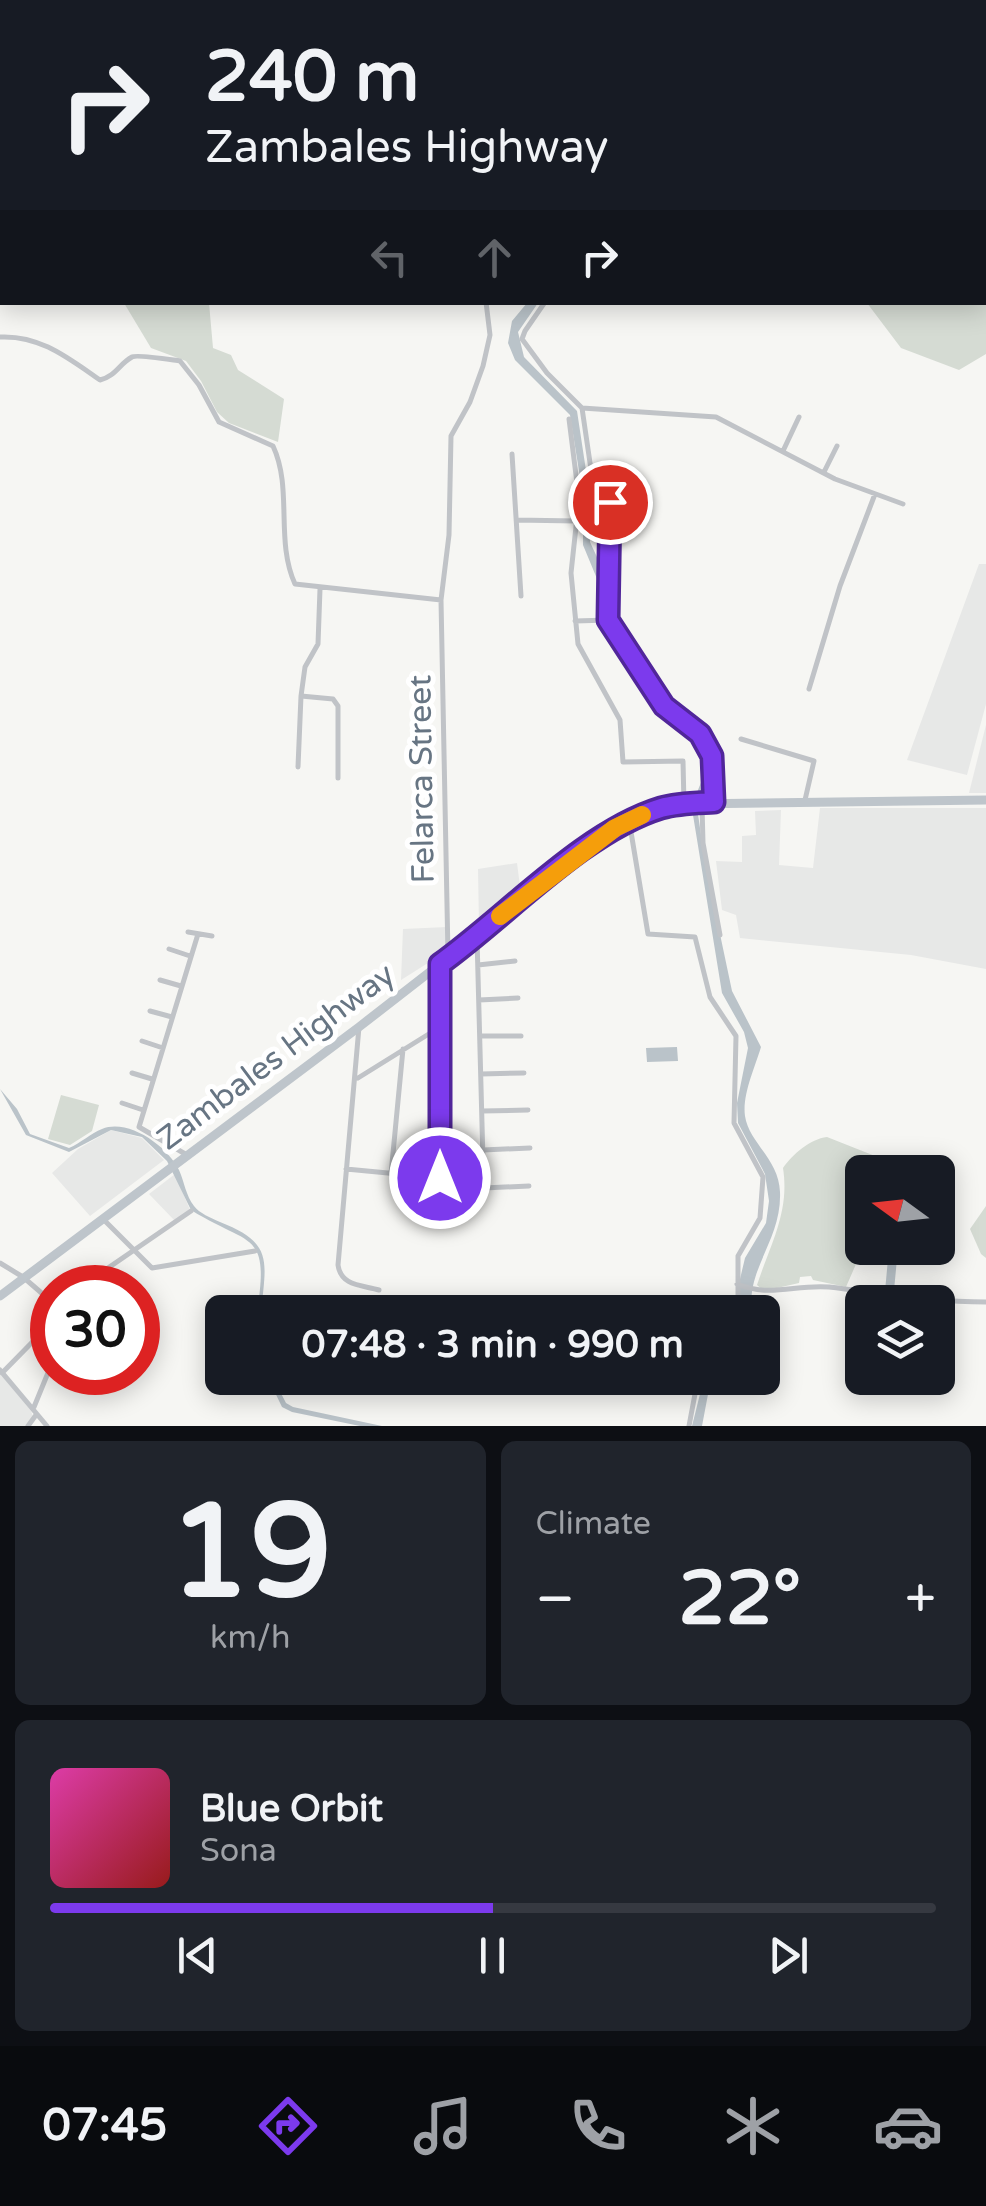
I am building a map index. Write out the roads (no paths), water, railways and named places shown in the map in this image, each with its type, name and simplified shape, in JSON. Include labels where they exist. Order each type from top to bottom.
[{"type":"main road","name":"Zambales Highway","points":[[4,1290],[359,1027],[564,865],[629,820],[664,807],[686,804],[986,800]]},
{"type":"street","name":"Felarca Street","points":[[440,1196],[444,961],[441,600],[450,535],[451,436],[470,402],[483,366],[490,335],[486,305]]},
{"type":"street","points":[[544,305],[522,340],[546,373],[582,408],[595,497],[610,502],[611,510],[608,620],[664,706],[700,734],[712,756],[706,803],[700,813],[720,935]]},
{"type":"street","points":[[0,337],[16,336],[45,344],[100,380],[112,377],[132,356],[139,354],[158,361],[180,361],[199,385],[218,422],[272,446],[281,464],[287,567],[295,584],[441,600]]},
{"type":"street","points":[[582,408],[716,417],[824,472],[904,504]]},
{"type":"street","points":[[783,450],[799,417]]},
{"type":"street","points":[[569,418],[578,499],[571,573],[578,644],[620,720],[623,762],[683,761],[686,804]]},
{"type":"street","points":[[824,472],[837,446]]},
{"type":"street","points":[[512,454],[521,596]]},
{"type":"street","points":[[809,689],[840,586],[875,494]]},
{"type":"street","points":[[516,520],[576,521]]},
{"type":"street","points":[[298,767],[302,682],[305,667],[318,644],[320,589]]},
{"type":"street","points":[[574,621],[608,620]]},
{"type":"street","points":[[302,682],[315,696]]},
{"type":"street","points":[[301,696],[333,699],[338,706],[338,778]]},
{"type":"street","points":[[741,739],[814,760],[804,803]]},
{"type":"street","points":[[629,820],[648,934],[695,936],[710,998],[736,1036],[734,1124],[763,1177],[764,1196],[760,1218],[738,1256],[737,1295]]},
{"type":"street","points":[[188,932],[212,936]]},
{"type":"street","points":[[187,1156],[139,1127],[198,934]]},
{"type":"street","points":[[477,935],[484,1198]]},
{"type":"street","points":[[169,950],[192,956]]},
{"type":"street","points":[[478,966],[516,961]]},
{"type":"street","points":[[160,980],[182,986]]},
{"type":"street","points":[[479,1000],[518,998]]},
{"type":"street","points":[[150,1011],[173,1017]]},
{"type":"street","points":[[357,1078],[440,1026]]},
{"type":"street","points":[[359,1027],[340,1276],[345,1281],[379,1290]]},
{"type":"street","points":[[480,1036],[521,1036]]},
{"type":"street","points":[[142,1041],[164,1048]]},
{"type":"street","points":[[391,1174],[403,1050]]},
{"type":"street","points":[[132,1072],[154,1080]]},
{"type":"street","points":[[481,1074],[524,1072]]},
{"type":"street","points":[[122,1103],[144,1110]]},
{"type":"street","points":[[482,1111],[528,1110]]},
{"type":"street","points":[[483,1150],[530,1148]]},
{"type":"street","points":[[346,1170],[440,1178]]},
{"type":"street","points":[[484,1188],[529,1186]]},
{"type":"street","points":[[112,1265],[191,1211]]},
{"type":"street","points":[[103,1219],[149,1267],[256,1251]]},
{"type":"street","points":[[0,1263],[30,1282]]},
{"type":"street","points":[[737,1284],[764,1294],[810,1287],[986,1302]]},
{"type":"street","points":[[30,1344],[1,1372],[47,1426]]},
{"type":"street","points":[[34,1407],[39,1395]]},
{"type":"street","points":[[689,1426],[695,1395]]},
{"type":"street","points":[[28,1426],[36,1416]]}]
